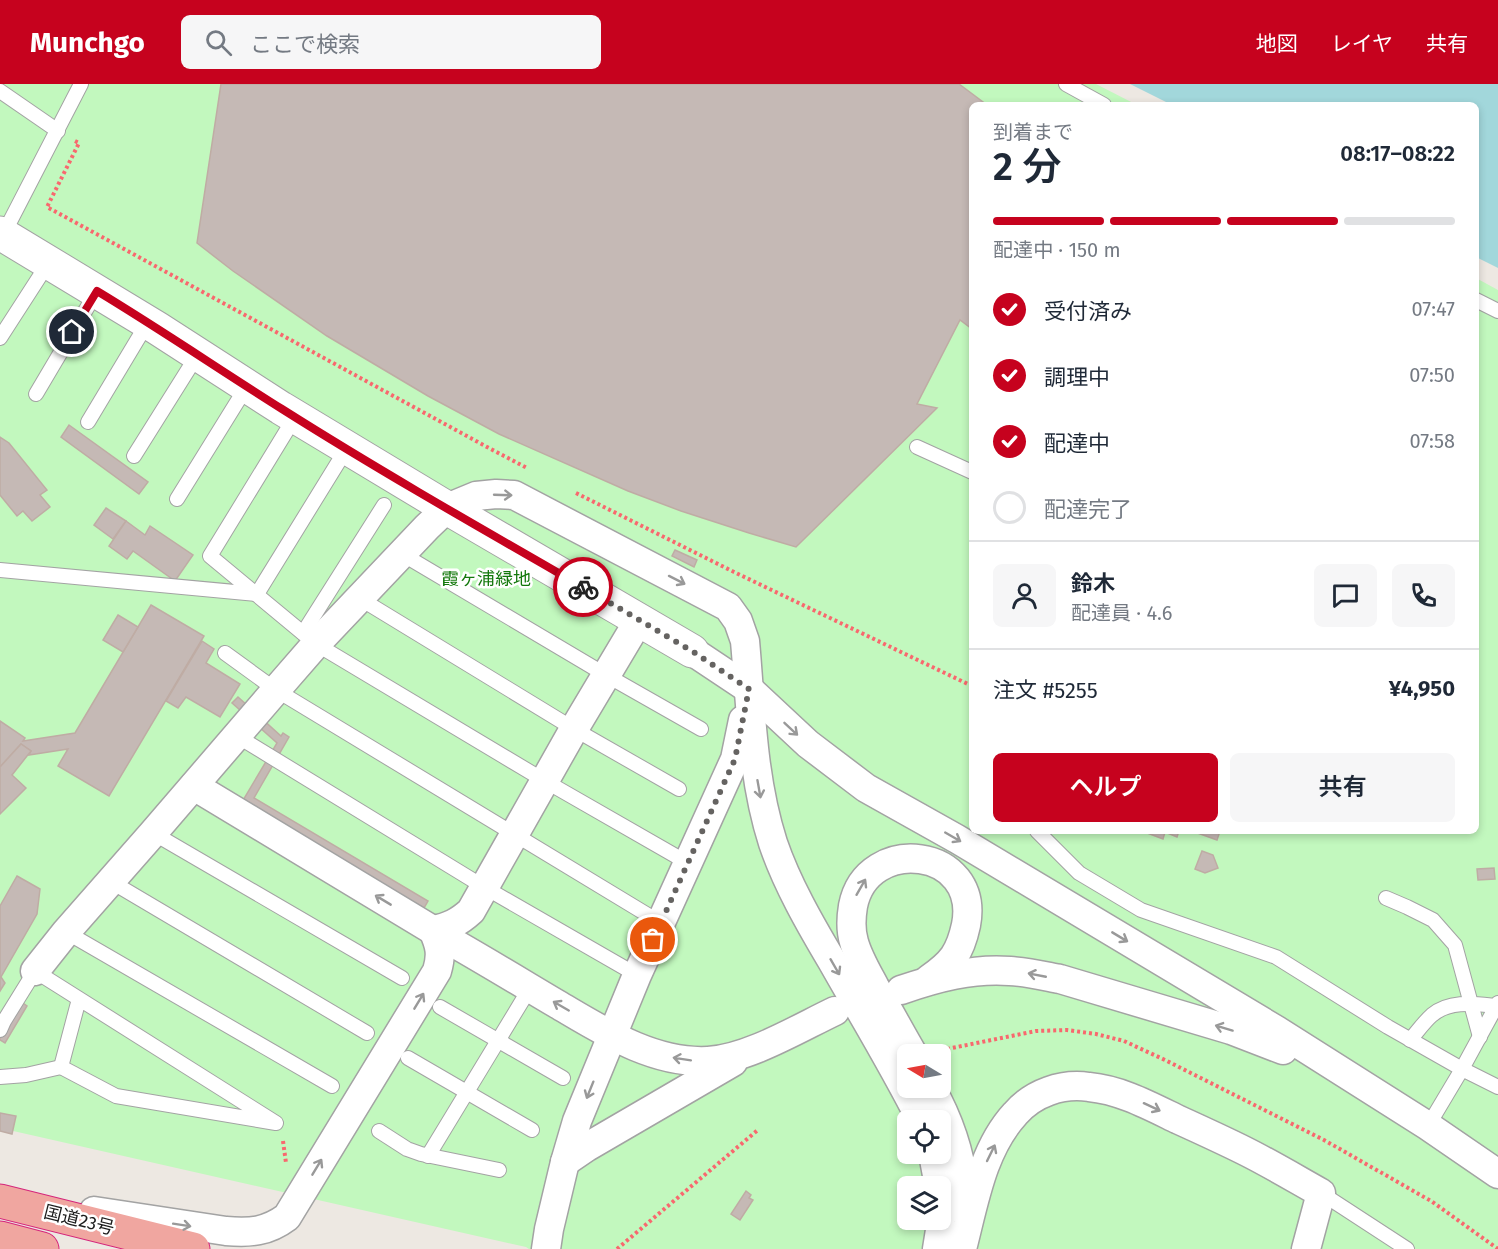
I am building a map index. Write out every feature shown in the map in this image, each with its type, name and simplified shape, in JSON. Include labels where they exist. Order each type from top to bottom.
[{"type":"highway","name":"国道23号","points":[[0,1198],[193,1249]]},
{"type":"highway","name":"国道23号","points":[[0,1238],[42,1249]]},
{"type":"street","points":[[2,234],[148,322],[295,417],[692,651],[749,689],[808,744],[866,788],[957,839],[1268,1025],[1428,1126],[1498,1174]]},
{"type":"street","points":[[36,971],[66,932],[276,690],[310,639],[359,598],[447,508],[476,496],[514,495],[728,607],[738,621],[745,640],[758,783],[774,846],[802,909],[916,1110]]},
{"type":"street","points":[[433,930],[448,928],[462,920],[471,911],[639,620]]},
{"type":"street","points":[[546,1249],[565,1162],[577,1121],[637,975],[735,759],[749,689]]},
{"type":"street","points":[[194,786],[531,988],[639,1048],[664,1056],[709,1061],[756,1049]]},
{"type":"street","points":[[907,1044],[863,964],[854,941],[850,919],[855,898],[863,881],[877,868],[892,861],[911,858],[929,860],[947,869],[960,881],[966,898],[967,919],[963,940],[954,957],[940,971],[912,986],[957,974],[999,971],[1032,973],[1060,980],[1231,1030],[1280,1048],[1428,1126]]},
{"type":"street","points":[[0,1198],[226,1231],[246,1232],[276,1225],[287,1217],[438,970],[441,957],[433,930]]},
{"type":"street","points":[[565,1162],[756,1049],[835,1011]]},
{"type":"street","points":[[961,1249],[985,1166],[1000,1135],[1015,1114],[1032,1098],[1068,1086],[1087,1086],[1109,1090],[1138,1100],[1245,1151],[1321,1193],[1306,1249]]},
{"type":"street","points":[[936,1098],[949,1126],[958,1155],[964,1188],[961,1249]]},
{"type":"street","points":[[937,1249],[940,1230]]},
{"type":"lane","points":[[2,234],[81,84]]},
{"type":"lane","points":[[1066,84],[1099,102]]},
{"type":"lane","points":[[0,91],[58,131]]},
{"type":"lane","points":[[0,338],[49,262]]},
{"type":"lane","points":[[36,394],[97,291]]},
{"type":"lane","points":[[1479,302],[1498,311]]},
{"type":"lane","points":[[88,422],[148,322]]},
{"type":"lane","points":[[134,456],[198,354]]},
{"type":"lane","points":[[177,499],[247,386]]},
{"type":"lane","points":[[295,417],[210,556],[310,639],[545,781],[688,863]]},
{"type":"lane","points":[[917,447],[969,471]]},
{"type":"lane","points":[[257,594],[347,448]]},
{"type":"lane","points":[[310,639],[384,505]]},
{"type":"lane","points":[[402,554],[701,729]]},
{"type":"lane","points":[[0,570],[257,594]]},
{"type":"lane","points":[[359,598],[574,729],[679,789]]},
{"type":"lane","points":[[225,652],[276,690],[661,923]]},
{"type":"lane","points":[[237,736],[484,887],[637,975]]},
{"type":"lane","points":[[153,833],[402,978]]},
{"type":"lane","points":[[1040,834],[1079,873],[1141,910],[1276,957],[1388,1028],[1498,1087]]},
{"type":"lane","points":[[111,881],[367,1033]]},
{"type":"lane","points":[[1386,898],[1433,920],[1455,945],[1480,1037]]},
{"type":"lane","points":[[66,932],[332,1086]]},
{"type":"lane","points":[[0,1030],[36,971],[276,1123],[116,1096],[61,1067],[26,1075],[0,1077]]},
{"type":"lane","points":[[428,1156],[531,988]]},
{"type":"lane","points":[[61,1067],[79,999]]},
{"type":"lane","points":[[1410,1040],[1433,1014],[1451,1006],[1470,1003],[1497,1005],[1428,1126]]},
{"type":"lane","points":[[440,1007],[563,1078]]},
{"type":"lane","points":[[408,1058],[532,1130]]},
{"type":"lane","points":[[379,1131],[407,1149],[428,1156],[499,1170]]},
{"type":"lane","points":[[1321,1193],[1407,1249]]},
{"type":"path","points":[[58,131],[79,143],[47,207],[528,468]]},
{"type":"path","points":[[569,489],[734,572],[969,685]]},
{"type":"path","points":[[951,1048],[1036,1031],[1067,1030],[1124,1041],[1334,1146],[1431,1201],[1498,1249]]},
{"type":"path","points":[[616,1249],[759,1128]]},
{"type":"green space","name":"霞ヶ浦緑地","points":[[0,84],[1096,84],[1131,102],[969,102],[969,834],[1479,834],[1479,280],[1498,290],[1498,1249],[529,1249],[0,1128]]},
{"type":"water","points":[[1130,84],[1498,84],[1498,268],[1479,258],[1479,102],[1166,102]]},
{"type":"building","points":[[221,84],[959,84],[983,102],[969,102],[969,327],[960,320],[917,404],[937,408],[796,547],[681,511],[628,491],[499,434],[428,396],[327,336],[233,271],[197,243]]},
{"type":"building","points":[[69,425],[148,482],[139,494],[61,437]]},
{"type":"building","points":[[0,437],[9,443],[47,490],[40,495],[50,507],[32,521],[23,511],[17,516],[0,495]]},
{"type":"building","points":[[106,508],[126,521],[113,539],[94,525]]},
{"type":"building","points":[[126,521],[145,535],[150,526],[193,555],[175,581],[133,551],[127,559],[109,546]]},
{"type":"building","points":[[675,550],[697,560],[694,567],[672,556]]},
{"type":"building","points":[[151,605],[204,636],[109,796],[58,766],[68,749],[29,755],[31,751],[21,744],[0,767],[0,721],[25,738],[23,741],[75,733]]},
{"type":"building","points":[[118,615],[138,627],[123,652],[103,640]]},
{"type":"building","points":[[202,641],[214,649],[206,663],[240,684],[220,717],[186,697],[178,708],[166,701]]},
{"type":"building","points":[[238,697],[281,736],[283,733],[289,737],[254,798],[428,901],[424,908],[242,802],[277,743],[232,703]]},
{"type":"building","points":[[21,744],[31,751],[12,775],[26,788],[0,814],[0,767]]},
{"type":"building","points":[[1150,834],[1164,834],[1163,839]]},
{"type":"building","points":[[1200,834],[1219,834],[1217,840]]},
{"type":"building","points":[[1202,851],[1213,855],[1218,868],[1205,873],[1195,869]]},
{"type":"building","points":[[1494,868],[1495,879],[1478,880],[1477,869]]},
{"type":"building","points":[[17,876],[40,889],[37,914],[1,977],[5,983],[0,991],[0,906]]},
{"type":"building","points":[[20,1001],[27,1006],[5,1043],[0,1040],[0,1035]]},
{"type":"building","points":[[0,1113],[16,1116],[12,1134],[0,1131]]},
{"type":"building","points":[[746,1191],[751,1195],[749,1198],[753,1200],[740,1220],[731,1214]]},
{"type":"way so far","points":[[583,587],[692,651],[749,689],[735,759],[653,940]]},
{"type":"route","points":[[72,332],[97,291],[281,408],[583,587]]}]
